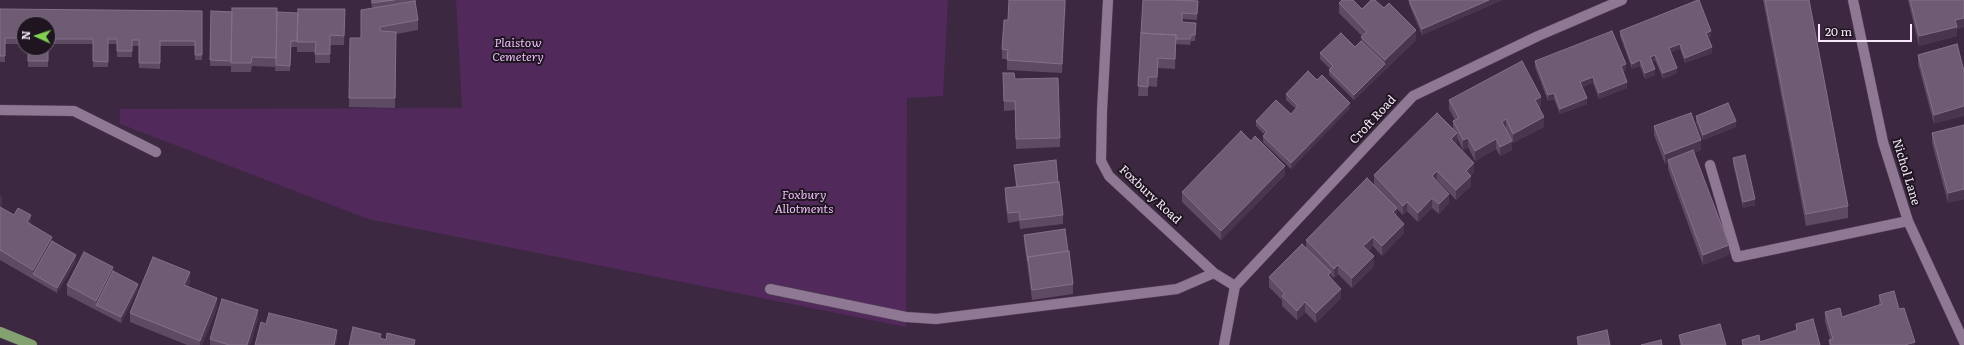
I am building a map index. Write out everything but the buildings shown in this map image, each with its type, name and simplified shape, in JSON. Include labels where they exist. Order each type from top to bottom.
[{"type":"main road","points":[[0,332],[32,345]]},
{"type":"street","name":"Foxbury Road","points":[[1108,0],[1102,111],[1101,162],[1108,176],[1214,273],[1235,286]]},
{"type":"street","name":"Croft Road","points":[[1235,286],[1413,96],[1538,36],[1622,0]]},
{"type":"street","name":"Nichol Lane","points":[[1853,0],[1883,142],[1908,221],[1964,342]]},
{"type":"street","points":[[0,110],[74,111],[156,152]]},
{"type":"street","points":[[1710,165],[1737,257],[1908,221]]},
{"type":"street","points":[[770,289],[906,317],[936,319],[1176,289],[1214,273]]},
{"type":"street","points":[[1224,345],[1235,286]]},
{"type":"green space","name":"Foxbury Allotments","points":[[456,0],[948,0],[943,96],[907,98],[906,327],[368,219],[120,124],[120,109],[462,108]]},
{"type":"park label","name":"Plaistow Cemetery","points":[[518,50]]}]
